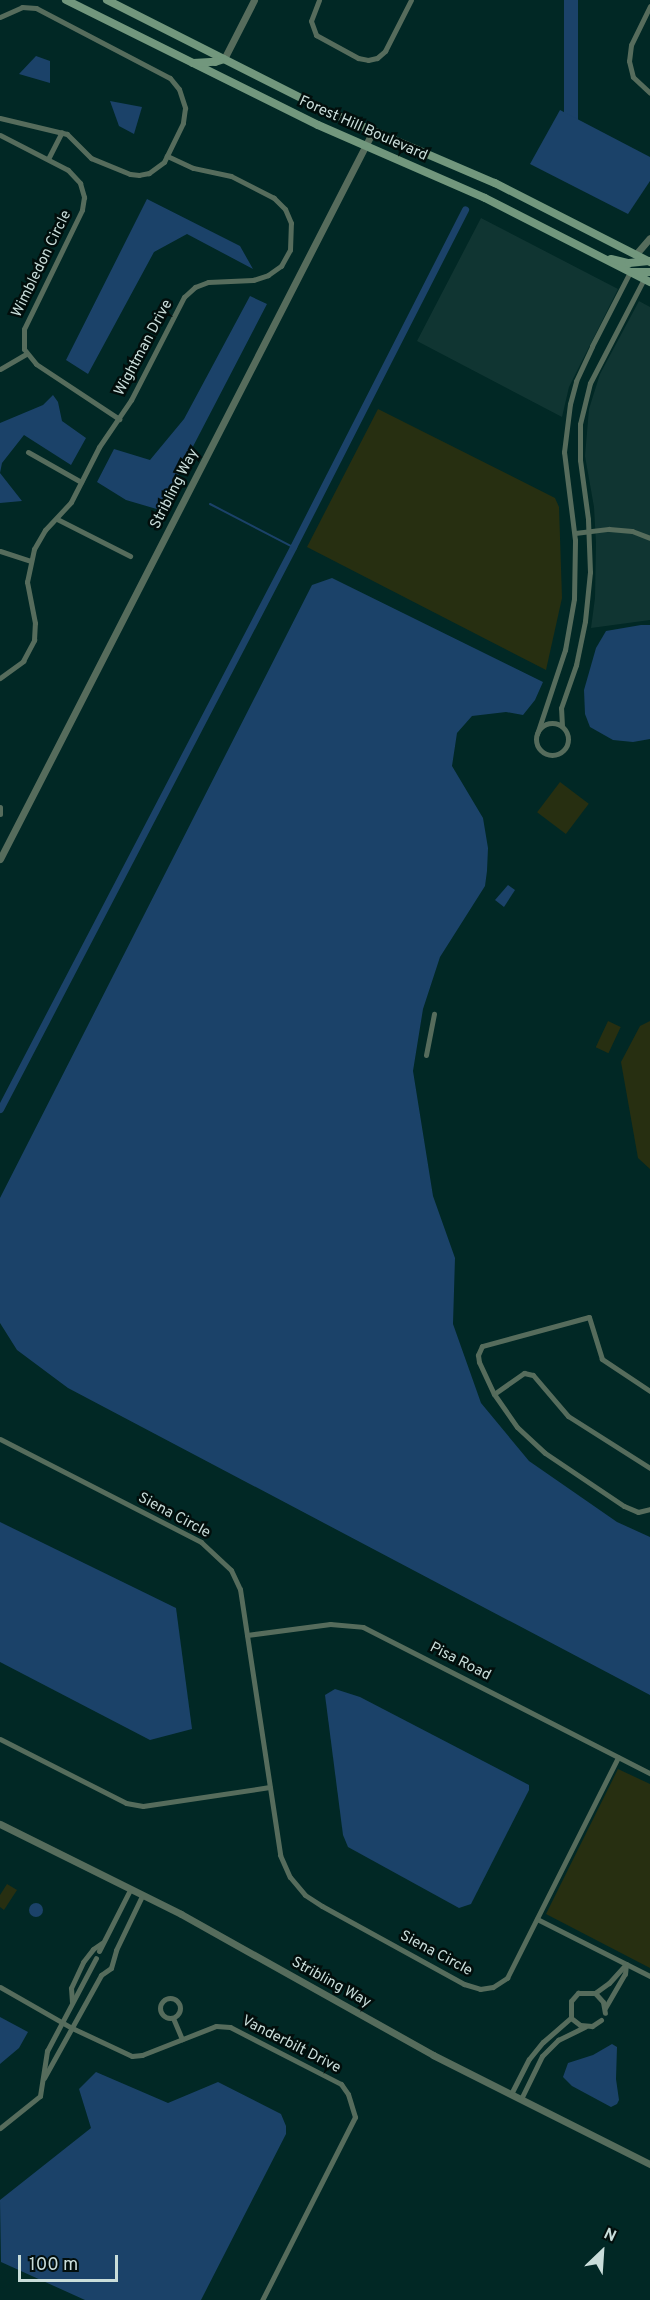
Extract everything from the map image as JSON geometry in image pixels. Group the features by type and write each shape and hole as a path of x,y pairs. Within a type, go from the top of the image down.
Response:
{"main road":[{"name":"Forest Hill Boulevard","path":"66,0 365,147 485,198 647,281"},
{"name":"Forest Hill Boulevard","path":"107,0 373,131 495,183 650,261"},
{"path":"192,63 215,62 224,58"},
{"path":"595,254 629,263 650,261"},
{"path":"630,272 650,272"}],"street":[{"path":"224,58 254,0"},
{"path":"319,0 311,21 316,35 358,58 368,60 377,58 385,51 411,0"},
{"path":"650,6 631,45 628,61 638,84 650,93"},
{"path":"0,17 22,8 36,8 170,78 182,94 185,113 161,165 148,172 130,174 91,158 75,139 62,132 0,118"},
{"name":"Stribling Way","path":"0,859 373,131"},
{"path":"48,159 62,132"},
{"name":"Wimbledon Circle","path":"0,135 48,159 75,176 82,188 84,201 82,210 24,328 22,344 26,354"},
{"name":"Wightman Drive","path":"30,561 39,540 68,507 99,447 119,419 188,293 208,282 253,280 268,275 286,259 292,244 290,218 274,198 231,176 193,168 167,156"},
{"path":"636,255 650,238"},
{"path":"630,272 576,381 566,429 564,452 576,561 571,622 565,650 537,734 537,745 543,753 560,754 569,741 562,726 561,708 576,665 585,621 590,572 589,531 580,467 580,424 590,383 647,281"},
{"path":"0,369 26,354 36,364 119,419"},
{"path":"28,452 81,482"},
{"path":"567,468 580,467"},
{"path":"57,519 130,556"},
{"path":"574,533 632,531 650,538"},
{"path":"0,551 30,561 27,582 35,623 34,640 23,661 0,678"},
{"path":"537,734 546,724 562,726"},
{"path":"0,807 0,814"},
{"path":"426,1055 434,1014"},
{"path":"650,1391 602,1359 589,1317 482,1346 479,1362 494,1394 517,1427 545,1453 624,1506 638,1512 650,1509"},
{"path":"494,1394 524,1373 533,1375 568,1416 650,1468"},
{"name":"Siena Circle","path":"0,1439 201,1542 218,1555 231,1570 240,1589 280,1855 290,1877 305,1895 464,1984 480,1989 493,1987 507,1978 618,1757"},
{"name":"Pisa Road","path":"247,1635 330,1624 363,1627 650,1773"},
{"path":"0,1739 126,1803 143,1806 270,1787"},
{"name":"Stribling Way","path":"0,1824 181,1914 433,2055 650,2164"},
{"path":"99,1951 130,1890"},
{"path":"44,2078 104,1972 111,1968 116,1950 142,1896"},
{"path":"537,1920 650,1976"},
{"path":"72,2002 71,1988 83,1962 93,1949 102,1943"},
{"path":"0,2128 40,2096 47,2051 96,1958"},
{"path":"83,1962 104,1972"},
{"path":"585,2027 571,2018 569,2007 574,1997 584,1992 595,1993 609,1983 626,1965"},
{"path":"595,1993 604,2008 625,1974 626,1965"},
{"name":"Vanderbilt Drive","path":"0,1987 72,2028 132,2056 142,2055 216,2026 230,2027 341,2084 348,2094 355,2117 262,2300"},
{"path":"173,2018 182,2039"},
{"path":"511,2094 530,2059 543,2042 571,2018"},
{"path":"521,2099 542,2056 558,2040 602,2020"}],"shaded area":[{"path":"481,218 618,289 569,387 562,417 417,341"},
{"path":"639,301 650,307 650,620 591,628 595,598 596,543 594,507 585,456 589,409 600,374"}],"green space":[{"path":"378,409 555,498 559,507 562,598 546,670 307,547"},
{"path":"560,782 589,804 566,834 537,812"},
{"path":"608,1021 621,1027 608,1053 596,1047"},
{"path":"650,1021 650,1169 638,1158 621,1062 640,1026"},
{"path":"618,1769 650,1784 650,1968 546,1914"},
{"path":"7,1884 17,1890 4,1910 0,1907 0,1895"}],"water":[{"path":"564,0 578,0 578,177 564,177"},
{"path":"36,56 50,61 50,83 19,74"},
{"path":"110,101 142,107 134,134 119,126"},
{"path":"560,110 650,157 650,181 628,214 530,164"},
{"path":"147,199 240,246 253,269 187,234 154,252 88,374 66,360"},
{"path":"250,296 267,304 160,510 126,500 97,482 114,449 150,460 184,419"},
{"path":"53,395 58,402 62,421 86,438 71,465 24,435 2,463 0,473 0,423 43,405"},
{"path":"0,473 22,501 0,503"},
{"path":"332,578 543,682 535,700 523,715 506,712 472,716 457,733 452,766 483,818 488,848 487,871 485,886 440,957 423,1009 413,1071 433,1196 455,1258 453,1324 481,1403 529,1461 617,1522 650,1537 650,1695 68,1388 17,1350 0,1323 0,1198 312,585"},
{"path":"650,625 650,739 633,742 613,740 590,727 585,714 584,690 596,648 606,631"},
{"path":"508,885 515,890 504,907 495,900"},
{"path":"0,1522 176,1608 192,1729 150,1740 0,1662"},
{"path":"335,1689 360,1697 529,1785 529,1790 471,1904 459,1908 348,1847 343,1835 325,1695"},
{"path":"33,1903 39,1903 43,1910 39,1917 33,1917 29,1913 29,1907"},
{"path":"0,2017 28,2032 19,2048 0,2064"},
{"path":"612,2044 617,2047 616,2079 619,2100 611,2107 572,2086 563,2077 568,2063 593,2055"},
{"path":"96,2072 168,2103 218,2082 281,2114 286,2126 286,2134 201,2300 85,2300 1,2262 0,2200 91,2128 79,2089"}],"waterway":[{"path":"0,1109 293,547 465,209"},
{"path":"210,504 293,547"}]}
